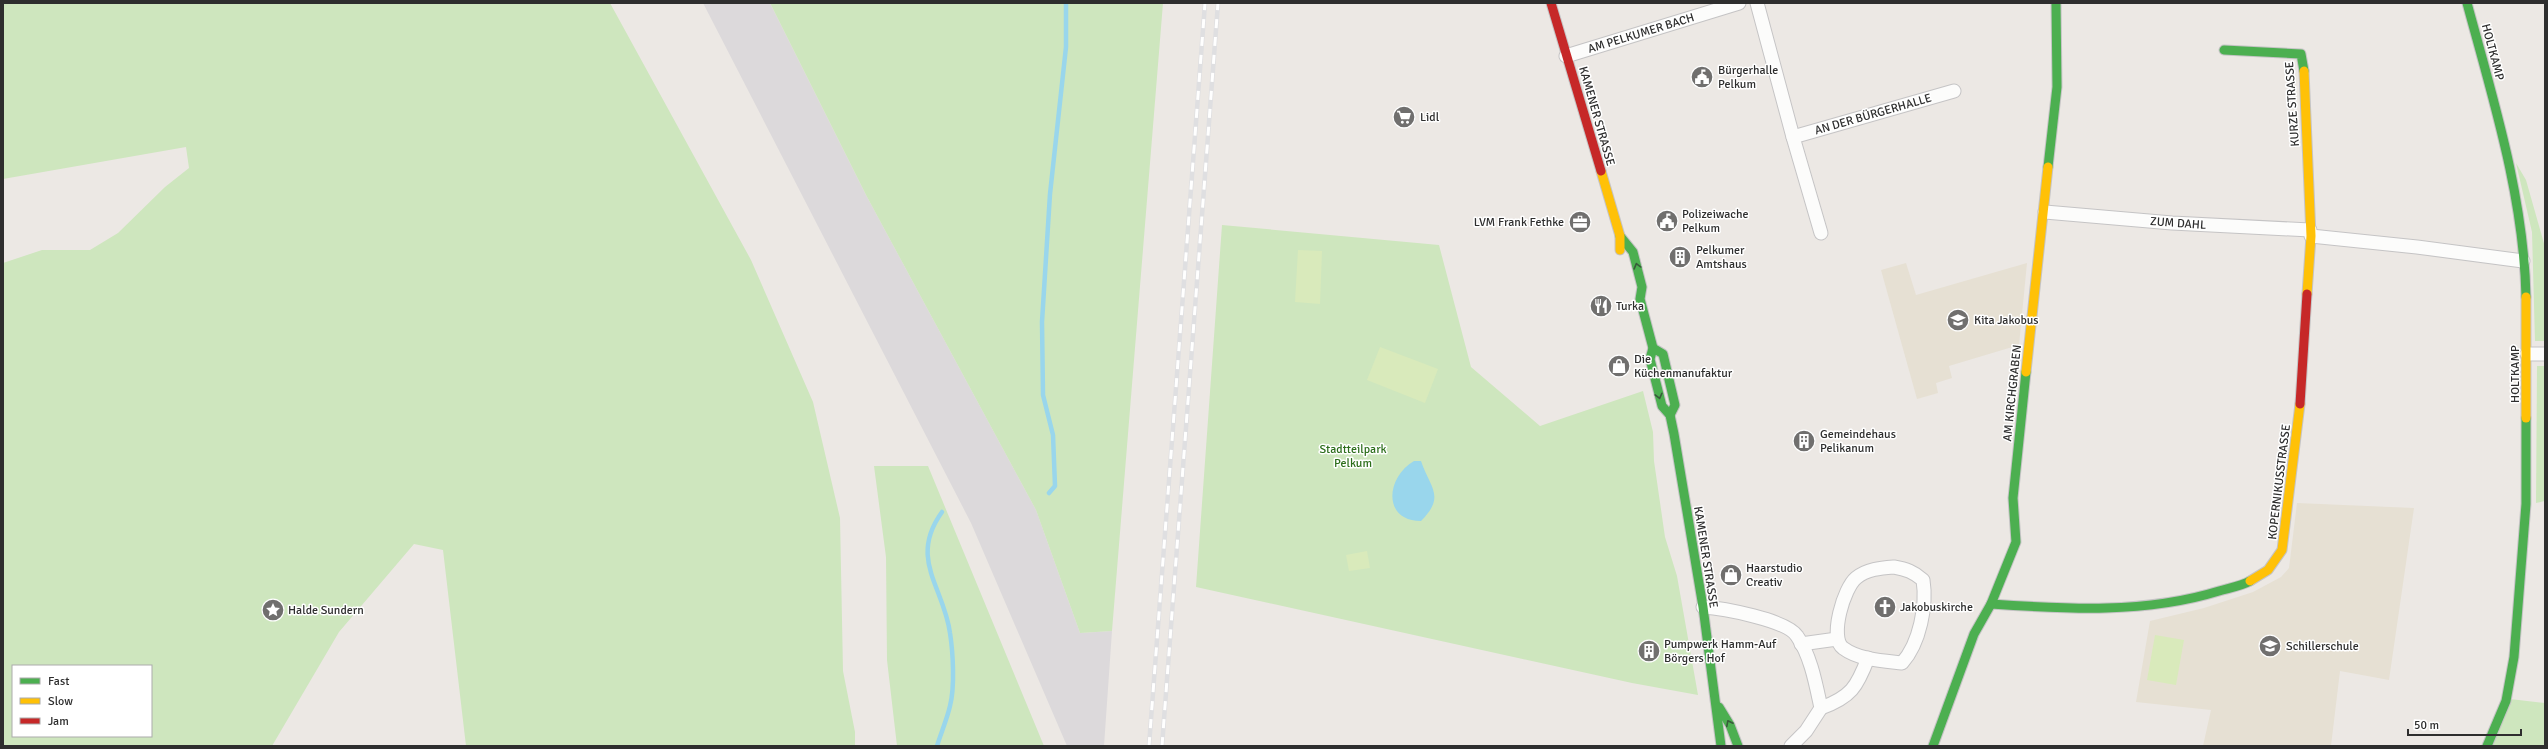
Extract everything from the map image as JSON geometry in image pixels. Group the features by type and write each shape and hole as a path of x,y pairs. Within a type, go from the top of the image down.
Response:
{"street":[{"name":"KAMENER STRASSE","path":"1551,3 1620,236 1622,263"},
{"name":"AM PELKUMER BACH","path":"1566,56 1736,3"},
{"path":"1756,3 1821,233"},
{"name":"AM KIRCHGRABEN","path":"1933,746 1974,634 1991,604 2016,542 2014,498 2057,87 2056,3"},
{"name":"HOLTKAMP","path":"2467,3 2508,162 2518,209 2523,261 2526,276 2526,504 2514,657 2506,701 2487,746"},
{"name":"KURZE STRASSE","path":"2224,50 2301,54 2304,70 2311,233"},
{"name":"AN DER BÜRGERHALLE","path":"1793,137 1954,91"},
{"name":"ZUM DAHL","path":"2045,212 2311,233 2523,261"},
{"name":"KOPERNIKUSSTRASSE","path":"1991,604 2085,610 2160,604 2233,588 2268,570 2282,550 2289,510 2299,414 2311,233"},
{"name":"KAMENER STRASSE","path":"1620,236 1633,252 1642,287 1640,299 1653,348 1650,359 1662,406 1670,415 1702,607 1721,746"},
{"path":"1631,291 1640,299"},
{"name":"KAMENER STRASSE","path":"1653,348 1664,354 1675,405 1670,415"},
{"path":"2527,354 2545,354"},
{"path":"1894,567 1907,569 1923,580 1924,590 1918,634 1910,654 1902,663 1868,658 1842,647 1837,639 1844,594 1850,584 1858,576 1879,568 1894,567"},
{"path":"1702,607 1725,609 1788,627 1797,635 1809,662 1821,708"},
{"path":"1801,644 1837,639"},
{"path":"1791,746 1806,731 1821,708 1839,702 1858,684 1868,658"},
{"name":"KAMENER STRASSE","path":"1716,702 1730,725 1738,746"}],"shaded area":[{"path":"703,3 770,3 866,195 1036,510 1080,633 1112,631 1104,746 1067,746 971,523"},
{"name":"Kita Jakobus","path":"1906,263 1916,295 2027,263 2019,345 1949,366 1952,378 1936,383 1938,393 1917,399 1881,270"},
{"name":"Schillerschule","path":"2297,503 2414,508 2389,680 2340,671 2331,746 2203,746 2211,710 2136,702 2150,621 2204,608 2253,592 2281,577 2289,568"}],"green space":[{"path":"3,3 610,3 751,260 813,402 840,518 843,671 855,732 855,746 466,746 443,550 414,544 339,632 272,746 3,746 3,263 42,250 90,250 118,233 165,187 189,168 186,147 3,179"},
{"path":"770,3 1163,3 1112,631 1080,633 1036,510 866,195"},
{"path":"2516,163 2526,180 2545,247 2545,341 2535,341 2532,232"},
{"name":"Stadtteilpark Pelkum","path":"1222,225 1439,245 1471,367 1540,426 1643,391 1653,432 1654,461 1665,537 1677,576 1698,695 1632,683 1196,587"},
{"path":"1298,250 1322,251 1320,304 1295,302"},
{"path":"1380,347 1438,369 1425,403 1367,380"},
{"path":"2537,366 2545,366 2545,501 2536,503"},
{"path":"874,466 928,466 1044,746 897,746 887,660 886,557"},
{"path":"1367,551 1370,568 1349,571 1346,555"},
{"path":"2155,635 2184,640 2176,685 2147,680"},
{"path":"2510,699 2545,703 2545,746 2491,746"}],"water":[{"path":"1414,461 1421,461 1434,492 1433,505 1421,521 1408,519 1400,514 1394,506 1392,497 1398,477 1405,468"}],"waterway":[{"path":"1049,493 1055,486 1053,435 1043,395 1042,322 1050,194 1066,47 1066,3"},
{"path":"937,746 952,698 953,680 953,659 947,617 931,573 928,559 928,544 932,529 942,512"}],"railway":[{"path":"1149,746 1205,3"},
{"path":"1162,746 1218,3"}],"traffic: fast":[{"path":"2048,167 2057,87 2056,3"},
{"path":"2467,3 2506,148 2520,222 2526,297"},
{"path":"2224,50 2301,54 2304,71"},
{"path":"1620,236 1633,252 1642,287 1640,299 1653,348 1650,359 1662,406 1670,415 1674,434 1703,607 1721,746"},
{"path":"1653,348 1663,354 1675,405 1670,415"},
{"path":"1933,746 1974,634 1991,604 2016,542 2013,498 2026,372"},
{"path":"2487,746 2506,701 2514,657 2526,504 2526,418"},
{"path":"1991,604 2077,608 2134,607 2191,598 2235,587 2250,581"},
{"path":"1719,707 1730,725 1738,746"}],"traffic: slow":[{"path":"2304,71 2311,236 2307,294"},
{"path":"2026,372 2048,167"},
{"path":"1601,171 1620,236 1620,250"},
{"path":"2526,297 2526,418"},
{"path":"2250,581 2268,570 2282,550 2300,404"}],"traffic: jam":[{"path":"1551,3 1601,171"},
{"path":"2300,404 2307,294"}],"place":[{"name":"Bürgerhalle Pelkum","path":"1702,77"},
{"name":"Lidl","path":"1404,117"},
{"name":"Polizeiwache Pelkum","path":"1667,221"},
{"name":"LVM Frank Fethke","path":"1580,222"},
{"name":"Pelkumer Amtshaus","path":"1680,257"},
{"name":"Turka","path":"1601,306"},
{"name":"Kita Jakobus","path":"1958,320"},
{"name":"Die Küchenmanufaktur","path":"1619,366"},
{"name":"Gemeindehaus Pelikanum","path":"1804,441"},
{"name":"Haarstudio Creativ","path":"1731,575"},
{"name":"Jakobuskirche","path":"1885,607"},
{"name":"Halde Sundern","path":"273,610"},
{"name":"Schillerschule","path":"2270,646"},
{"name":"Pumpwerk Hamm-Auf Börgers Hof","path":"1649,651"}]}
